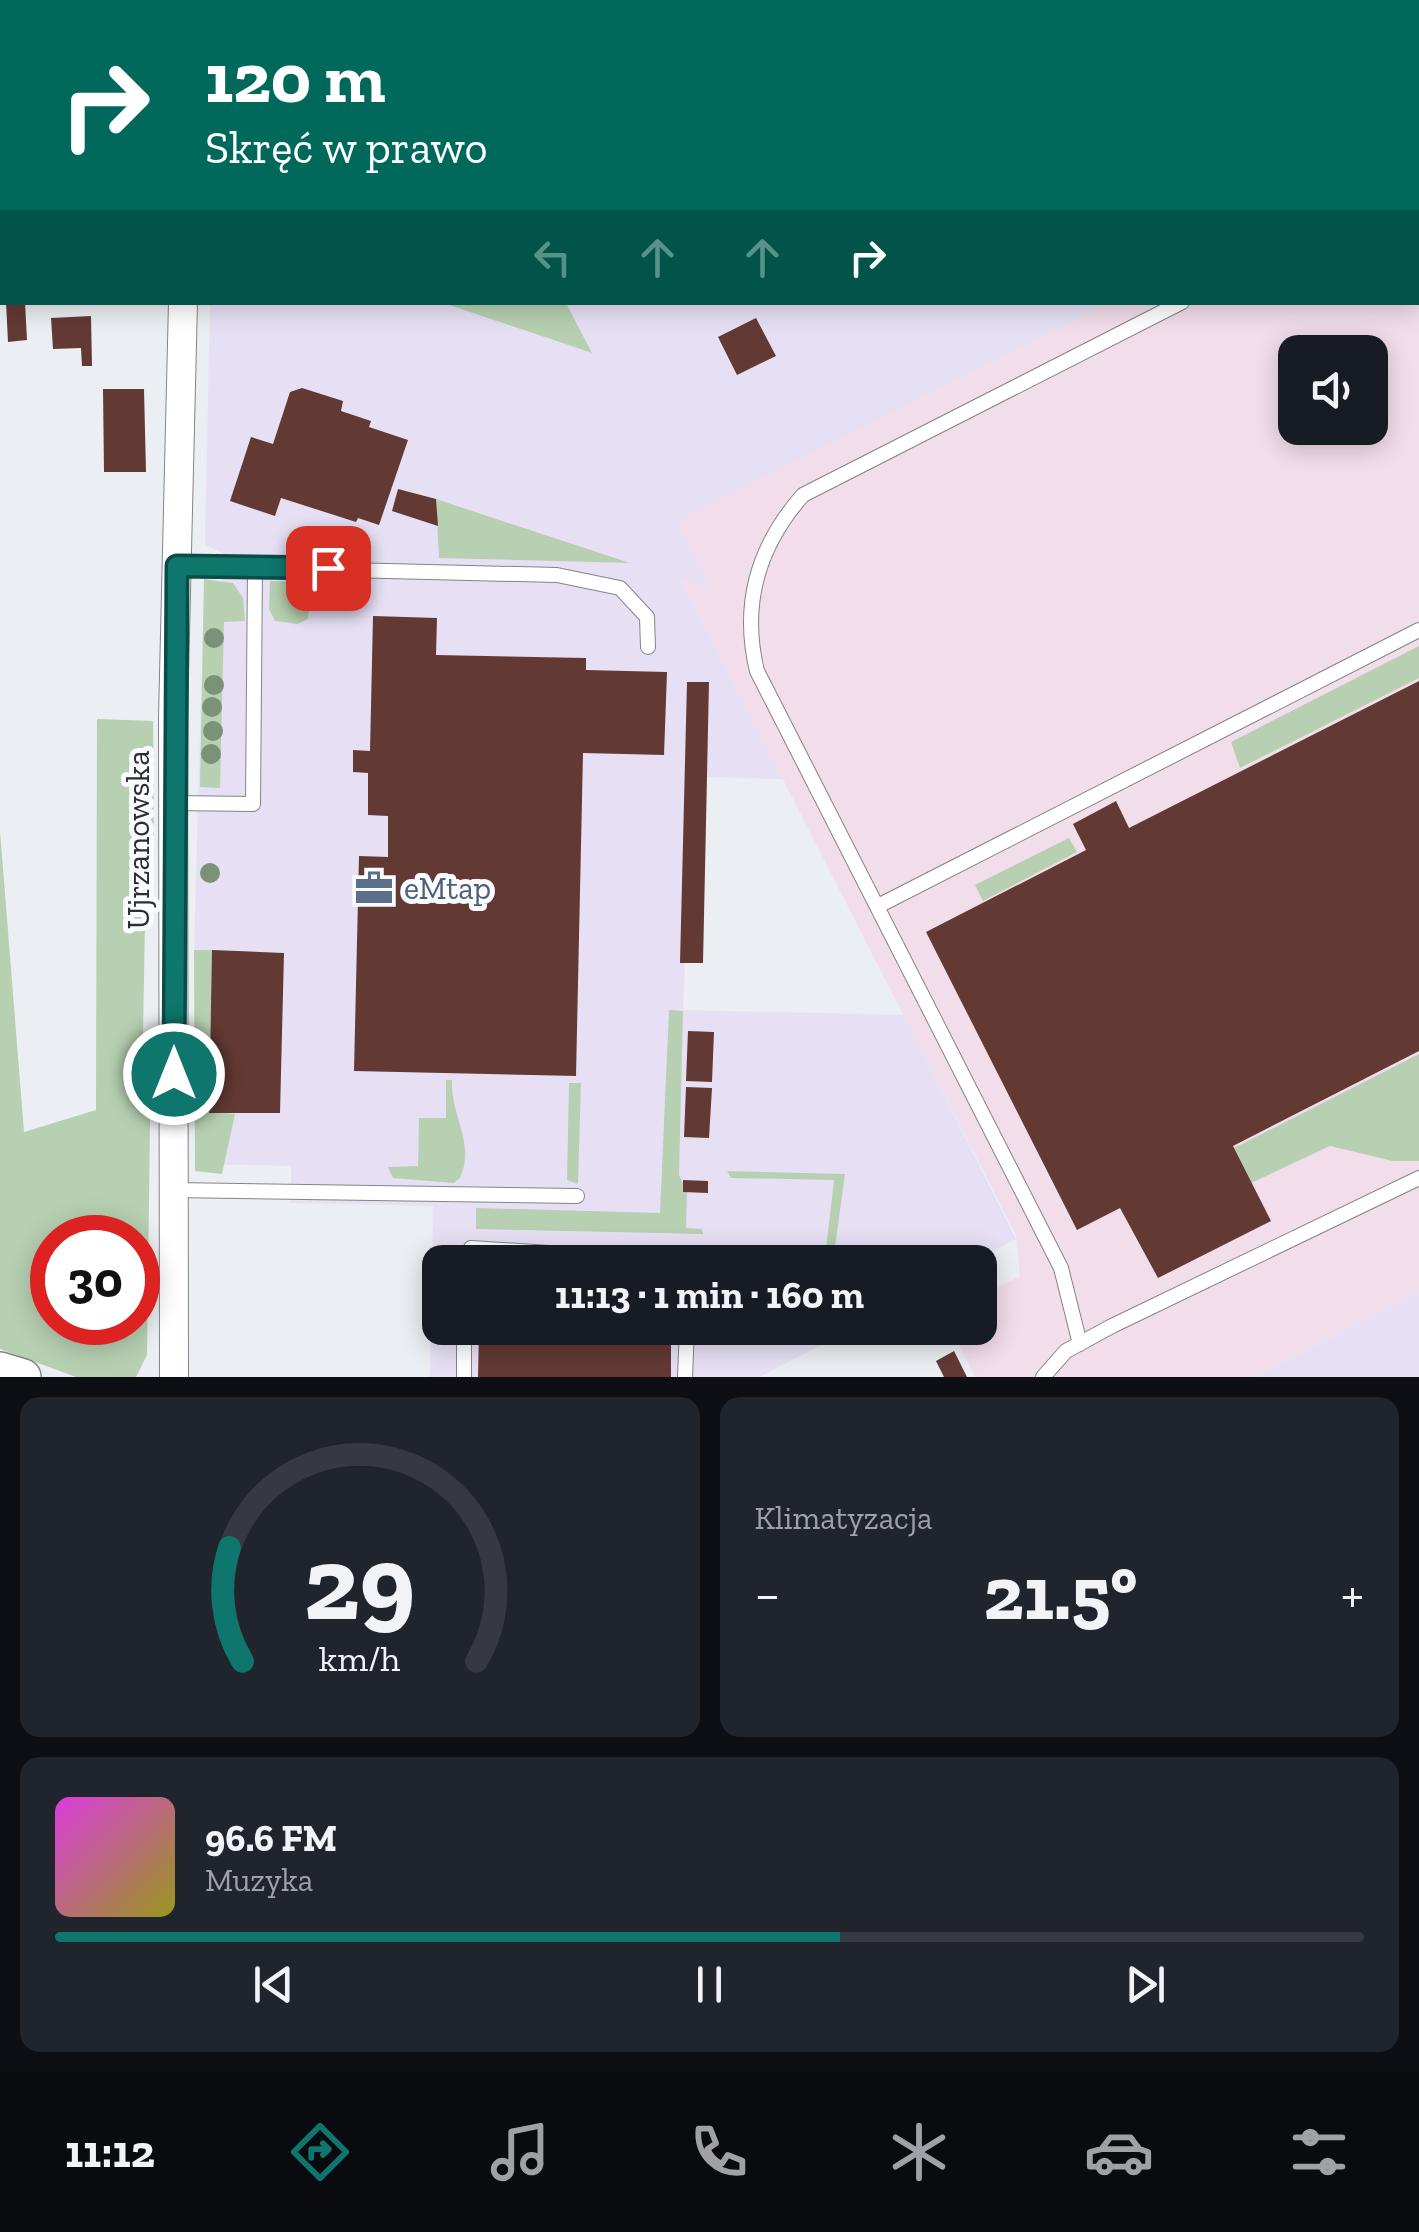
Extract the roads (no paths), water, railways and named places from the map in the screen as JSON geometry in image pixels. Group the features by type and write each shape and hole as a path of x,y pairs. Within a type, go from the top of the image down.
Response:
{"street":[{"name":"Ujrzanowska","path":"174,1377 173,803 183,305"},
{"path":"0,1370 23,1377"}],"lane":[{"path":"1080,1344 1061,1268 758,671 749,636 750,597 766,547 803,496 1176,305"},
{"path":"177,566 557,575 620,588 647,617 648,647"},
{"path":"173,803 254,804 255,567"},
{"path":"880,905 1419,630"},
{"path":"1043,1377 1066,1351 1419,1178"},
{"path":"174,1190 577,1196"},
{"path":"464,1345 464,1377"},
{"path":"685,1377 686,1345"}],"place":[{"name":"eMtap","path":"374,888"}]}
